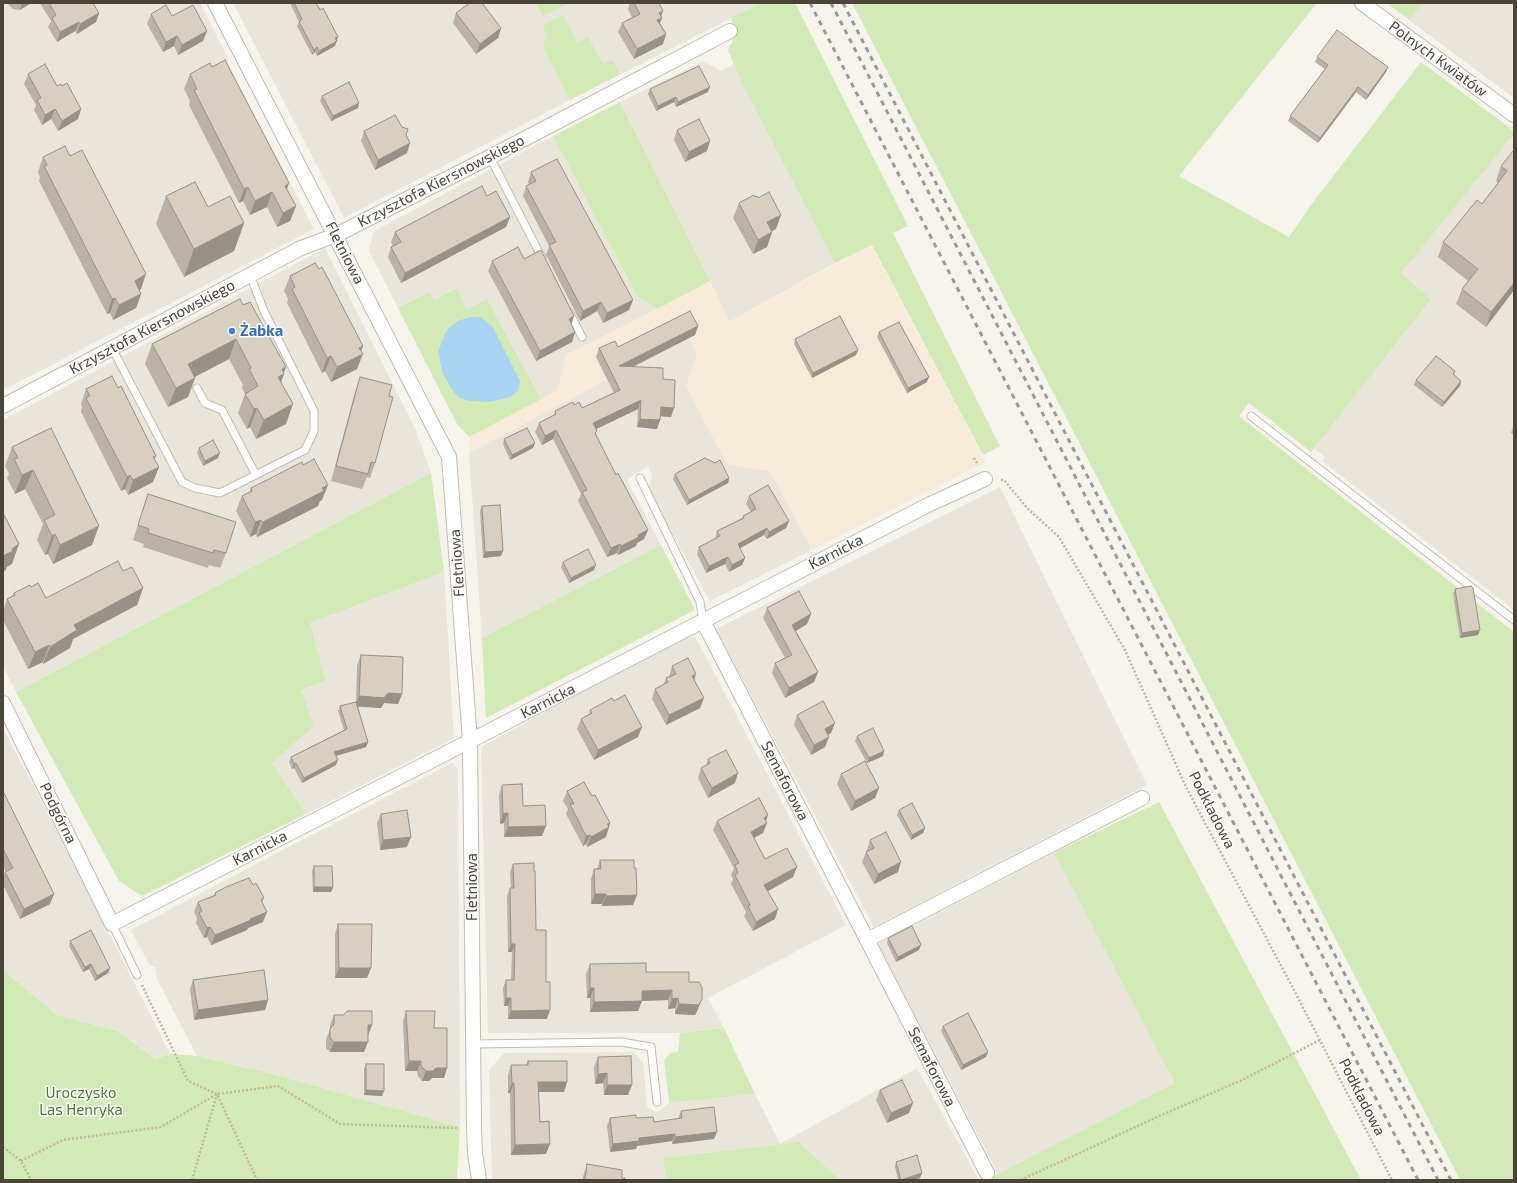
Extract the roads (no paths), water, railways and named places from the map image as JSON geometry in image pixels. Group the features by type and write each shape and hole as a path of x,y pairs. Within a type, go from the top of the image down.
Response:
{"street":[{"name":"Fletniowa","path":"215,3 336,235 449,457 470,741 474,1128 475,1153 479,1180"},
{"name":"Polnych Kwiatów","path":"1362,3 1514,115"},
{"name":"Krzysztofa Kiersnowskiego","path":"3,406 301,248 336,235 490,157 714,41 730,31"},
{"name":"Karnicka","path":"112,924 930,504 986,479"},
{"name":"Semaforowa","path":"703,621 987,1173"},
{"name":"Podgórna","path":"3,703 112,924"},
{"path":"867,940 1142,798"}],"lane":[{"path":"490,157 547,268"},
{"path":"112,348 182,482 195,488 220,493 304,450 314,431 314,411 264,311 250,276"},
{"path":"564,302 582,337"},
{"path":"197,388 205,403 222,410 256,475"},
{"path":"1251,416 1514,620"},
{"path":"640,478 700,602 703,621"},
{"path":"112,924 137,975"},
{"path":"473,1044 620,1042 651,1047 657,1102"}],"water":[{"path":"470,317 481,317 493,327 520,381 518,391 510,397 490,402 470,401 460,398 453,391 443,374 438,352 447,329 458,321"}],"railway":[{"path":"810,3 1418,1180"},
{"path":"831,3 1438,1180"},
{"path":"843,3 1451,1180"}],"place":[{"name":"Żabka","path":"232,331"}],"park label":[{"name":"Uroczysko Las Henryka","path":"81,1102"}]}
